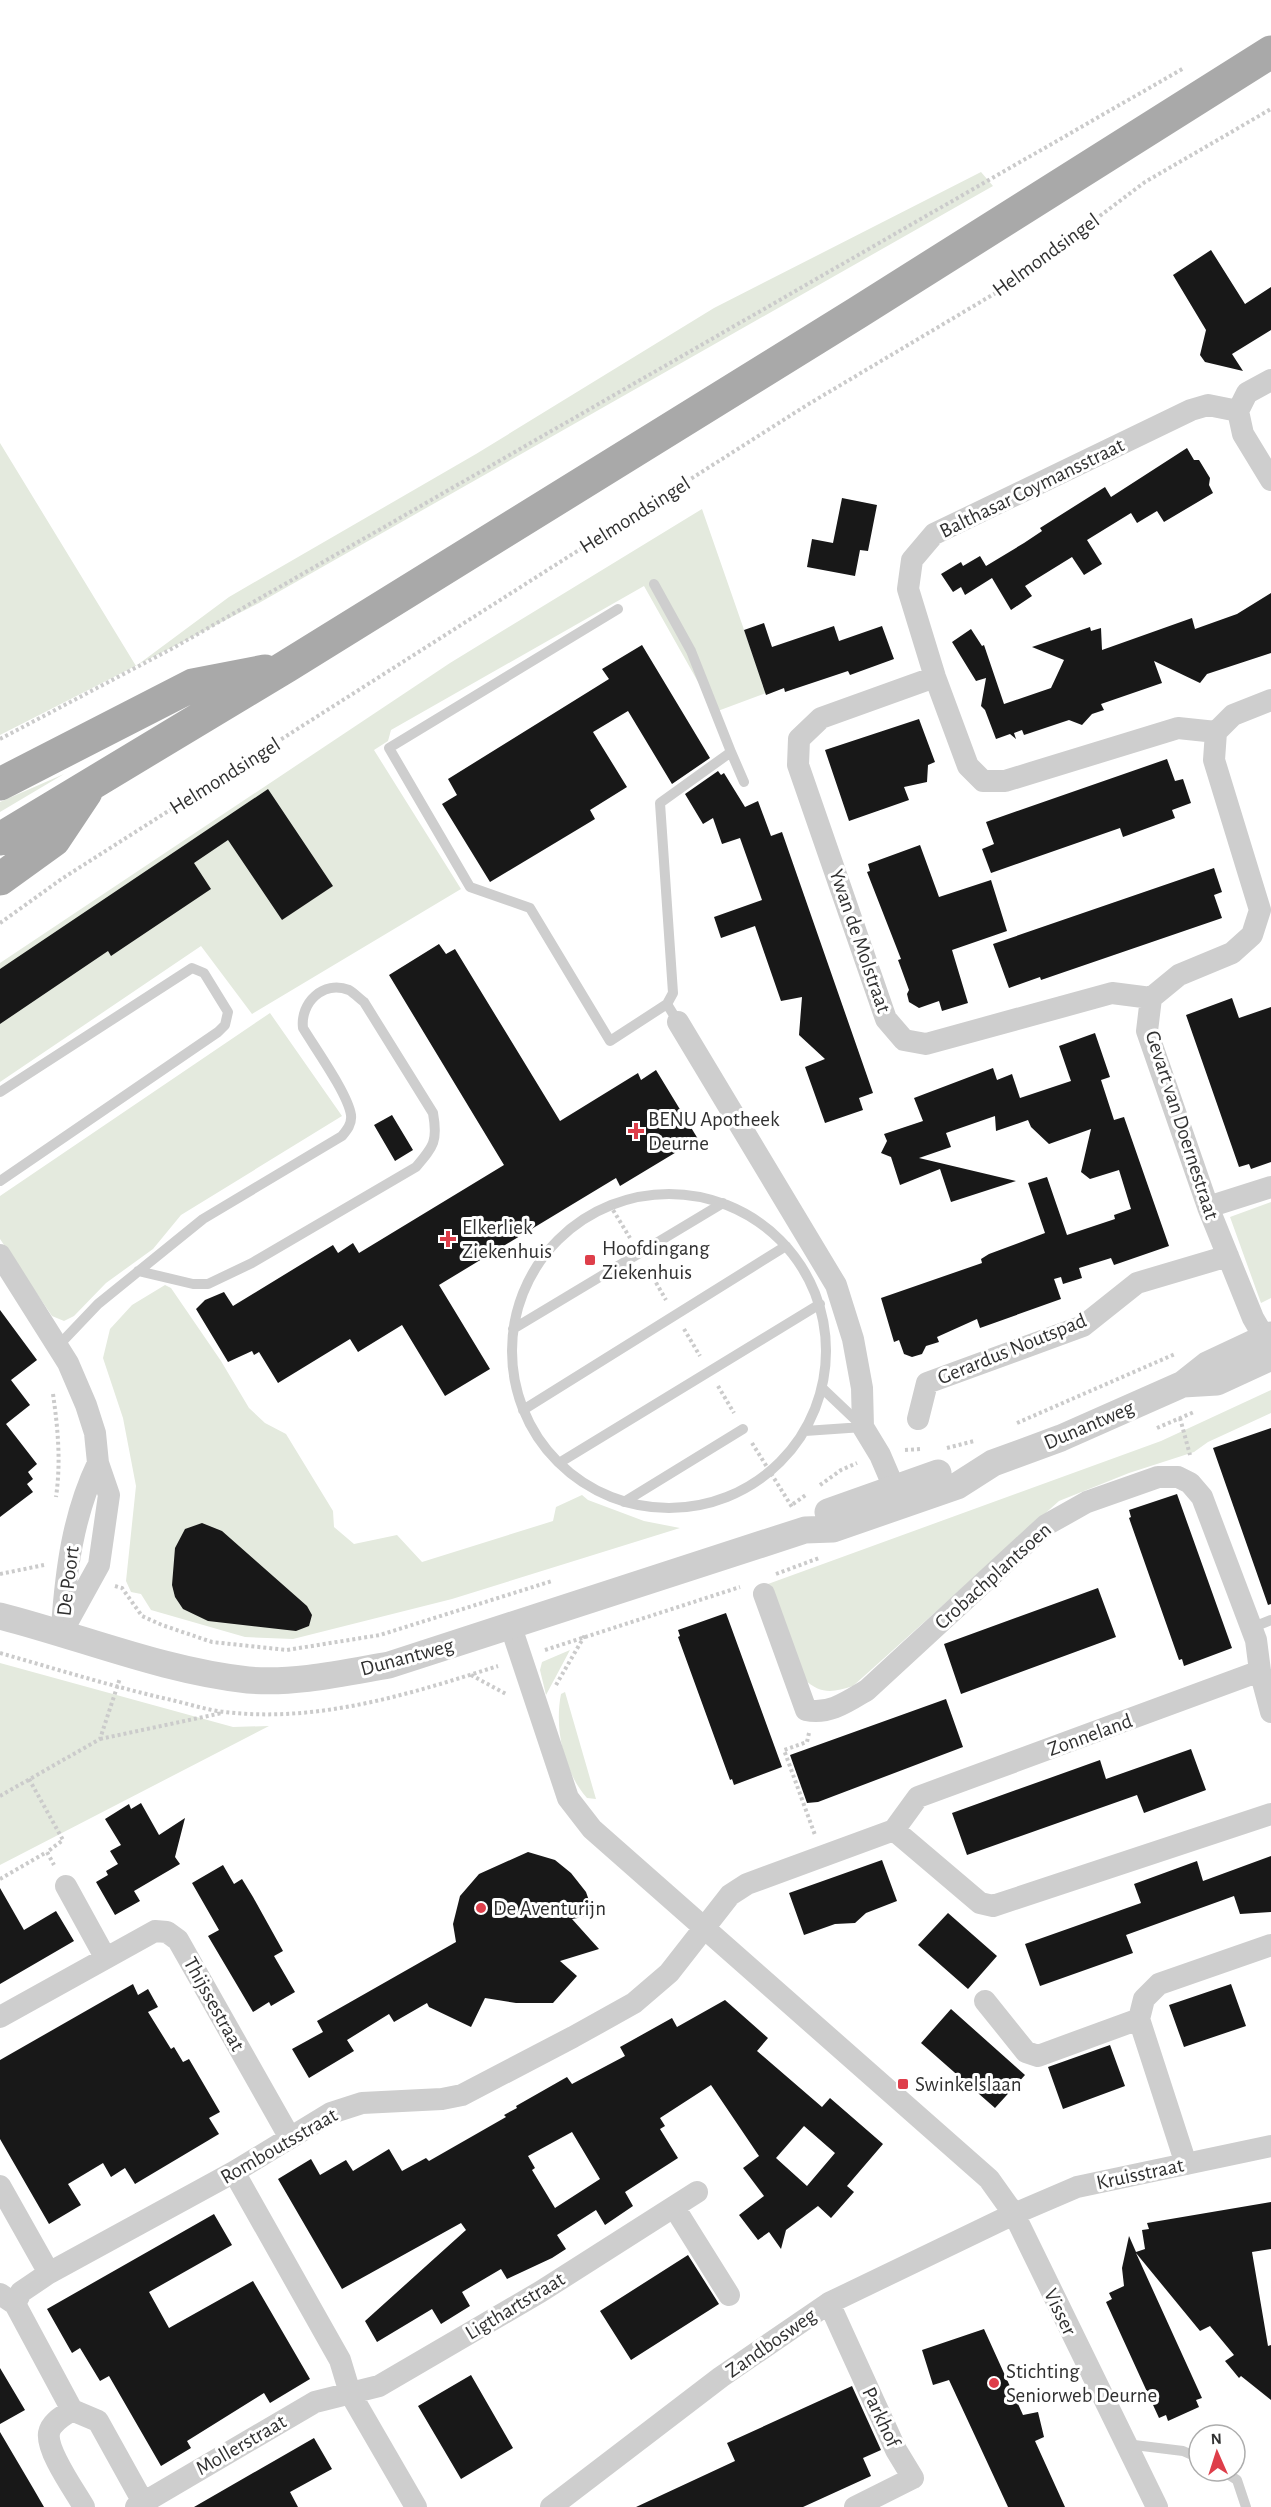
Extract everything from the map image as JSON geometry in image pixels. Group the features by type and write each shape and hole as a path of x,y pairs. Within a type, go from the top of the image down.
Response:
{"main road":[{"path":"0,839 287,666 847,319 1271,52"},
{"path":"0,784 193,685 287,666"},
{"path":"0,879 54,840 92,784"}],"street":[{"path":"1271,380 1247,393 1238,411 1243,434 1271,480"},
{"name":"Balthasar Coymansstraat","path":"1216,732 1178,728 1005,781 983,781 968,766 935,677 908,589 912,560 934,534 1191,410 1208,405 1238,411"},
{"name":"Ywan de Molstraat","path":"935,677 822,718 799,739 798,765 886,1019 904,1040 926,1044 1112,993 1150,998"},
{"path":"1150,998 1179,975 1262,938 1260,910 1214,760 1216,732 1233,715 1271,700"},
{"name":"Gevart van Doernestraat","path":"1150,998 1148,1031 1208,1208 1269,1345"},
{"path":"673,1013 836,1286 853,1339 862,1388 862,1426 899,1497"},
{"path":"1208,1208 1271,1187"},
{"name":"De Poort","path":"0,1255 58,1346 86,1405 95,1433 98,1463 109,1496 99,1565 62,1632"},
{"name":"Gerardus Noutspad","path":"918,1419 927,1383 1083,1326 1137,1283 1228,1256"},
{"name":"Dunantweg","path":"0,1616 205,1674 250,1680 317,1678 389,1665 806,1530 833,1529 951,1469 993,1463 1061,1438 1183,1384 1217,1382 1269,1345"},
{"name":"De Poort","path":"62,1632 66,1570 83,1494 98,1463"},
{"name":"Crobachplantsoen","path":"814,1712 819,1713 842,1705 867,1690 1046,1525 1087,1502 1158,1477 1178,1477 1190,1483 1202,1497 1261,1624 1260,1671"},
{"path":"764,1594 806,1710 814,1712"},
{"path":"511,1627 568,1798 592,1829 989,2179 1014,2214"},
{"path":"1260,1671 1271,1712"},
{"name":"Zonneland","path":"894,1830 918,1797 1260,1671"},
{"path":"705,1931 730,1895 747,1884 894,1830 980,1903 993,1906 1271,1814"},
{"path":"66,1886 105,1957"},
{"name":"Thijssestraat","path":"0,2017 155,1931 167,1932 178,1940 290,2139"},
{"name":"Romboutsstraat","path":"7,2299 234,2172 331,2113 362,2103 442,2099 462,2095 634,2002 669,1973 705,1931"},
{"path":"1186,2164 1138,2019 1144,1999 1159,1984 1271,1945"},
{"path":"985,2001 1026,2052 1038,2056 1138,2019"},
{"name":"Kruisstraat","path":"1014,2214 1077,2187 1271,2146"},
{"path":"234,2172 340,2361 350,2393 416,2507"},
{"path":"0,2186 49,2274"},
{"name":"Ligthartstraat","path":"350,2393 379,2386 540,2292 697,2192"},
{"path":"674,2207 729,2295"},
{"name":"Zandbosweg","path":"550,2507 721,2377 829,2303 1014,2214"},
{"name":"Visser","path":"1014,2214 1124,2444 1157,2507"},
{"path":"7,2299 72,2410 98,2421 140,2505"},
{"name":"Parkhof","path":"829,2303 896,2450 913,2478 860,2506"},
{"name":"Mollerstraat","path":"140,2505 315,2402 350,2393"},
{"path":"72,2410 56,2421 49,2433 51,2448 84,2507"}],"lane":[{"path":"654,584 691,651 744,782"},
{"path":"618,609 389,748 470,887 530,908 610,1041 673,1013 660,802 731,752"},
{"path":"0,1092 181,972 192,968 204,973 228,1012 225,1025 218,1032 0,1180"},
{"path":"58,1346 98,1304 138,1271 203,1219 342,1136 349,1127 351,1116 345,1099 303,1028 302,1018 304,1007 317,993 334,988 350,991 364,1002 433,1113 436,1129 434,1147 416,1167 252,1263 208,1284 193,1284 138,1271"},
{"path":"666,1193 723,1203 758,1220 786,1246 806,1273 820,1304 827,1346 822,1388 805,1431 789,1453 769,1473 725,1498 675,1508 624,1502 589,1486 559,1463 538,1439 523,1410 513,1370 513,1329 524,1290 544,1255 573,1227 610,1205 666,1193"},
{"path":"513,1329 723,1203"},
{"path":"523,1410 786,1246"},
{"path":"559,1463 820,1304"},
{"path":"822,1388 862,1426"},
{"path":"805,1431 862,1426"},
{"path":"624,1502 743,1429"},
{"path":"1124,2444 1187,2453"},
{"path":"1238,2483 1246,2507"}],"path":[{"path":"0,739 175,647 1194,63"},
{"name":"Helmondsingel","path":"0,923 63,879 797,411 1004,288 1145,182 1271,109"},
{"path":"52,1392 58,1425 60,1468 56,1499"},
{"name":"De Poort","path":"42,1564 46,1553"},
{"path":"0,1574 42,1564 66,1570"},
{"name":"Dunantweg","path":"93,1579 122,1588 142,1616 162,1625 212,1642 287,1650 380,1635 565,1577 574,1605"},
{"path":"540,1713 585,1635 574,1605"},
{"path":"0,1653 117,1687 100,1739"},
{"path":"0,1796 100,1739 224,1712"},
{"path":"814,1712 807,1743 784,1750 823,1856"},
{"path":"0,1879 63,1840 29,1779"},
{"path":"47,1852 66,1886"}],"shaded area":[{"path":"981,172 993,186 259,603 137,665 229,597 476,454 714,308"},
{"path":"0,443 136,666 0,735"},
{"path":"702,509 766,693 715,712 644,586 391,730 388,741 374,750 461,889 252,1014 201,946 0,1082 0,963 450,663"},
{"path":"64,774 0,812 0,802"},
{"path":"270,1013 342,1116 181,1215 153,1249 106,1283 74,1316 64,1321 52,1316 0,1239 0,1196"},
{"path":"1271,1202 1271,1298 1261,1303 1230,1217"},
{"path":"165,1285 171,1288 221,1361 249,1408 265,1423 286,1434 333,1511 334,1527 354,1544 397,1535 422,1562 553,1521 556,1507 582,1495 588,1500 644,1521 680,1528 452,1599 293,1639 245,1637 151,1610 141,1594 131,1592 126,1581 136,1486 123,1418 103,1358 110,1329 132,1305"},
{"path":"1271,1390 1271,1413 1208,1442 1194,1452 1129,1473 1059,1501 853,1686 827,1691 815,1687 804,1679 768,1584 1161,1441"},
{"path":"570,1650 546,1695 540,1670 542,1662"},
{"path":"0,1663 233,1727 269,1726 0,1865"},
{"path":"565,1692 596,1799 587,1798 572,1776 567,1763 559,1721 561,1694"}],"building":[{"path":"1211,250 1245,304 1271,287 1271,330 1232,354 1243,371 1205,362 1200,355 1206,330 1173,275"},
{"path":"1187,448 1194,460 1199,460 1210,478 1209,485 1213,493 1164,522 1157,511 1137,523 1131,513 1087,540 1102,564 1084,575 1072,557 1025,586 1032,596 1011,610 992,578 965,595 961,587 953,592 941,574 961,562 963,566 980,556 986,566 1024,543 1042,531 1040,528 1105,487 1111,497"},
{"path":"842,498 877,505 868,551 860,550 855,576 807,567 812,539 833,543"},
{"path":"1271,593 1271,653 1207,674 1200,683 1154,661 1162,683 1101,704 1104,710 1092,714 1082,725 1069,720 1024,735 1022,730 1014,733 1016,739 1010,734 996,739 985,710 981,706 986,678 976,681 952,642 971,629 982,646 984,645 1004,704 1051,688 1064,660 1032,647 1090,627 1091,631 1101,628 1102,650 1192,618 1195,629 1237,614"},
{"path":"764,623 772,647 834,626 839,641 882,626 894,659 850,675 848,671 785,692 784,688 766,695 744,630"},
{"path":"642,645 710,758 672,784 628,711 593,732 627,787 590,810 595,819 490,882 442,804 457,795 448,779 609,679 602,669"},
{"path":"919,719 935,762 928,765 927,782 904,787 909,800 849,821 825,750"},
{"path":"1167,759 1175,781 1183,779 1191,803 1172,810 1175,818 1123,837 1120,828 991,873 982,849 994,844 986,822"},
{"path":"718,771 721,775 724,773 745,807 758,801 771,836 782,832 873,1093 859,1098 863,1110 825,1123 805,1067 825,1059 799,1035 802,997 781,1001 755,926 721,938 714,917 762,900 740,838 722,844 713,818 703,824 685,794"},
{"path":"268,789 333,886 282,920 228,840 194,863 211,889 111,956 108,951 0,1024 0,969"},
{"path":"920,845 939,897 991,880 1007,931 952,950 968,1003 942,1011 939,1001 919,1008 909,1002 907,994 909,990 898,960 901,959 867,872 870,871 868,864"},
{"path":"1214,868 1222,892 1214,895 1222,918 1041,980 1040,977 1009,988 993,944"},
{"path":"439,944 446,954 455,949 560,1121 638,1073 641,1080 656,1070 698,1139 620,1186 616,1178 439,1285 490,1369 445,1396 402,1325 358,1352 350,1339 278,1383 259,1352 254,1355 252,1351 228,1362 196,1309 205,1300 224,1292 233,1306 333,1245 338,1253 353,1243 359,1253 504,1165 389,975"},
{"path":"1232,998 1239,1018 1271,1007 1271,1162 1251,1169 1249,1164 1239,1167 1186,1015"},
{"path":"1095,1033 1110,1077 1101,1080 1114,1120 1124,1117 1169,1246 1114,1265 1111,1258 1079,1268 1082,1278 1063,1284 1061,1277 1054,1279 1061,1299 980,1328 977,1319 937,1337 939,1342 926,1346 922,1354 912,1357 904,1354 899,1340 894,1342 881,1298 982,1263 981,1259 989,1254 1045,1233 1028,1183 1047,1177 1067,1235 1115,1219 1114,1215 1131,1209 1119,1170 1090,1179 1081,1172 1091,1129 1049,1144 1031,1127 1028,1120 996,1131 995,1116 946,1133 951,1147 919,1158 1016,1181 951,1202 940,1169 900,1185 891,1157 881,1153 887,1141 884,1134 923,1121 914,1098 993,1068 997,1080 1012,1074 1020,1098 1071,1081 1059,1046"},
{"path":"392,1115 413,1150 395,1161 374,1125"},
{"path":"0,1310 37,1360 11,1380 30,1405 6,1424 37,1464 28,1472 33,1479 27,1484 33,1492 0,1517"},
{"path":"1271,1428 1271,1604 1268,1605 1213,1448"},
{"path":"1177,1494 1232,1648 1184,1666 1182,1659 1179,1660 1129,1518 1131,1517 1129,1510"},
{"path":"202,1523 222,1531 307,1606 312,1615 309,1626 296,1631 208,1621 183,1609 175,1597 172,1585 175,1548 185,1529"},
{"path":"1098,1588 1116,1637 961,1694 944,1644"},
{"path":"726,1613 782,1767 734,1785 732,1779 730,1780 678,1637 680,1636 678,1630"},
{"path":"946,1699 963,1747 818,1802 807,1803 790,1755"},
{"path":"1191,1749 1206,1790 1144,1813 1137,1795 967,1855 952,1813 1100,1760 1106,1779"},
{"path":"141,1803 159,1835 185,1818 175,1857 180,1864 134,1891 140,1901 115,1915 96,1882 108,1875 106,1871 118,1864 110,1851 121,1845 105,1819 129,1804 131,1809"},
{"path":"528,1852 555,1860 571,1873 586,1892 594,1915 572,1919 599,1949 560,1961 577,1976 553,2003 516,2003 485,1998 471,2027 429,2007 427,2003 394,2022 389,2014 347,2040 354,2051 309,2078 292,2049 323,2032 317,2021 456,1942 453,1924 460,1896 479,1874"},
{"path":"1271,1856 1271,1912 1240,1914 1234,1896 1126,1935 1133,1953 1040,1986 1025,1944 1141,1903 1134,1884 1197,1861 1203,1881"},
{"path":"882,1860 897,1901 866,1913 855,1923 835,1924 804,1935 789,1893"},
{"path":"223,1865 234,1884 242,1879 253,1897 283,1951 274,1956 295,1992 271,2006 269,2002 253,2012 208,1936 219,1930 192,1883"},
{"path":"0,1888 24,1930 56,1911 74,1941 0,1984"},
{"path":"948,1913 997,1956 968,1989 918,1945"},
{"path":"133,1984 138,1995 148,1989 158,2007 148,2012 171,2049 174,2047 183,2062 189,2059 220,2112 209,2118 219,2134 135,2184 125,2168 111,2177 103,2163 68,2184 81,2205 49,2224 0,2139 0,2060"},
{"path":"1231,1984 1246,2026 1184,2047 1169,2005"},
{"path":"725,2000 768,2038 757,2051 822,2107 830,2098 883,2144 847,2186 854,2192 831,2218 818,2206 786,2230 781,2249 769,2232 758,2240 739,2215 764,2196 743,2168 759,2156 711,2085 660,2118 665,2126 660,2129 678,2158 625,2192 633,2206 605,2225 596,2210 557,2235 566,2249 552,2258 507,2279 501,2269 462,2292 470,2306 441,2324 432,2309 377,2342 365,2321 466,2230 461,2223 342,2289 278,2179 311,2159 320,2175 346,2160 353,2171 389,2149 402,2171 426,2158 429,2161 506,2117 504,2115 517,2108 516,2106 567,2077 572,2084 625,2056 620,2047 672,2018 677,2027","holes":["804,2126 835,2153 807,2186 776,2158","572,2132 600,2179 555,2208 532,2170 535,2168 528,2156"]},
{"path":"951,2009 1025,2075 995,2108 921,2043"},
{"path":"1110,2045 1125,2086 1063,2109 1048,2067"},
{"path":"1271,2202 1271,2249 1252,2252 1268,2346 1271,2345 1271,2400 1241,2376 1239,2378 1225,2361 1234,2355 1210,2326 1200,2331 1136,2253 1202,2398 1196,2400 1199,2407 1168,2421 1166,2415 1159,2418 1106,2302 1112,2299 1109,2293 1124,2286 1122,2268 1129,2236 1136,2252 1145,2249 1142,2230 1149,2229 1147,2223"},
{"path":"214,2214 232,2245 149,2292 169,2328 253,2281 310,2379 270,2403 264,2393 187,2441 191,2448 161,2466 109,2376 100,2381 80,2348 72,2353 47,2309"},
{"path":"688,2255 719,2304 631,2360 600,2311"},
{"path":"984,2329 1023,2415 1038,2412 1044,2437 1035,2441 1065,2507 1008,2507 949,2380 933,2385 922,2350"},
{"path":"0,2368 25,2410 0,2424"},
{"path":"471,2375 513,2448 461,2479 418,2406"},
{"path":"852,2386 881,2450 863,2458 871,2476 803,2507 636,2507 735,2461 727,2443"},
{"path":"0,2432 33,2488 44,2507 0,2507"},
{"path":"314,2438 332,2469 290,2492 298,2507 194,2507"}],"place":[{"name":"BENU Apotheek Deurne","path":"636,1131"},
{"name":"Elkerliek Ziekenhuis","path":"448,1239"},
{"name":"Hoofdingang Ziekenhuis","path":"590,1260"},
{"name":"De Aventurijn","path":"481,1908"},
{"name":"Swinkelslaan","path":"903,2084"},
{"name":"Stichting Seniorweb Deurne","path":"994,2383"}]}
